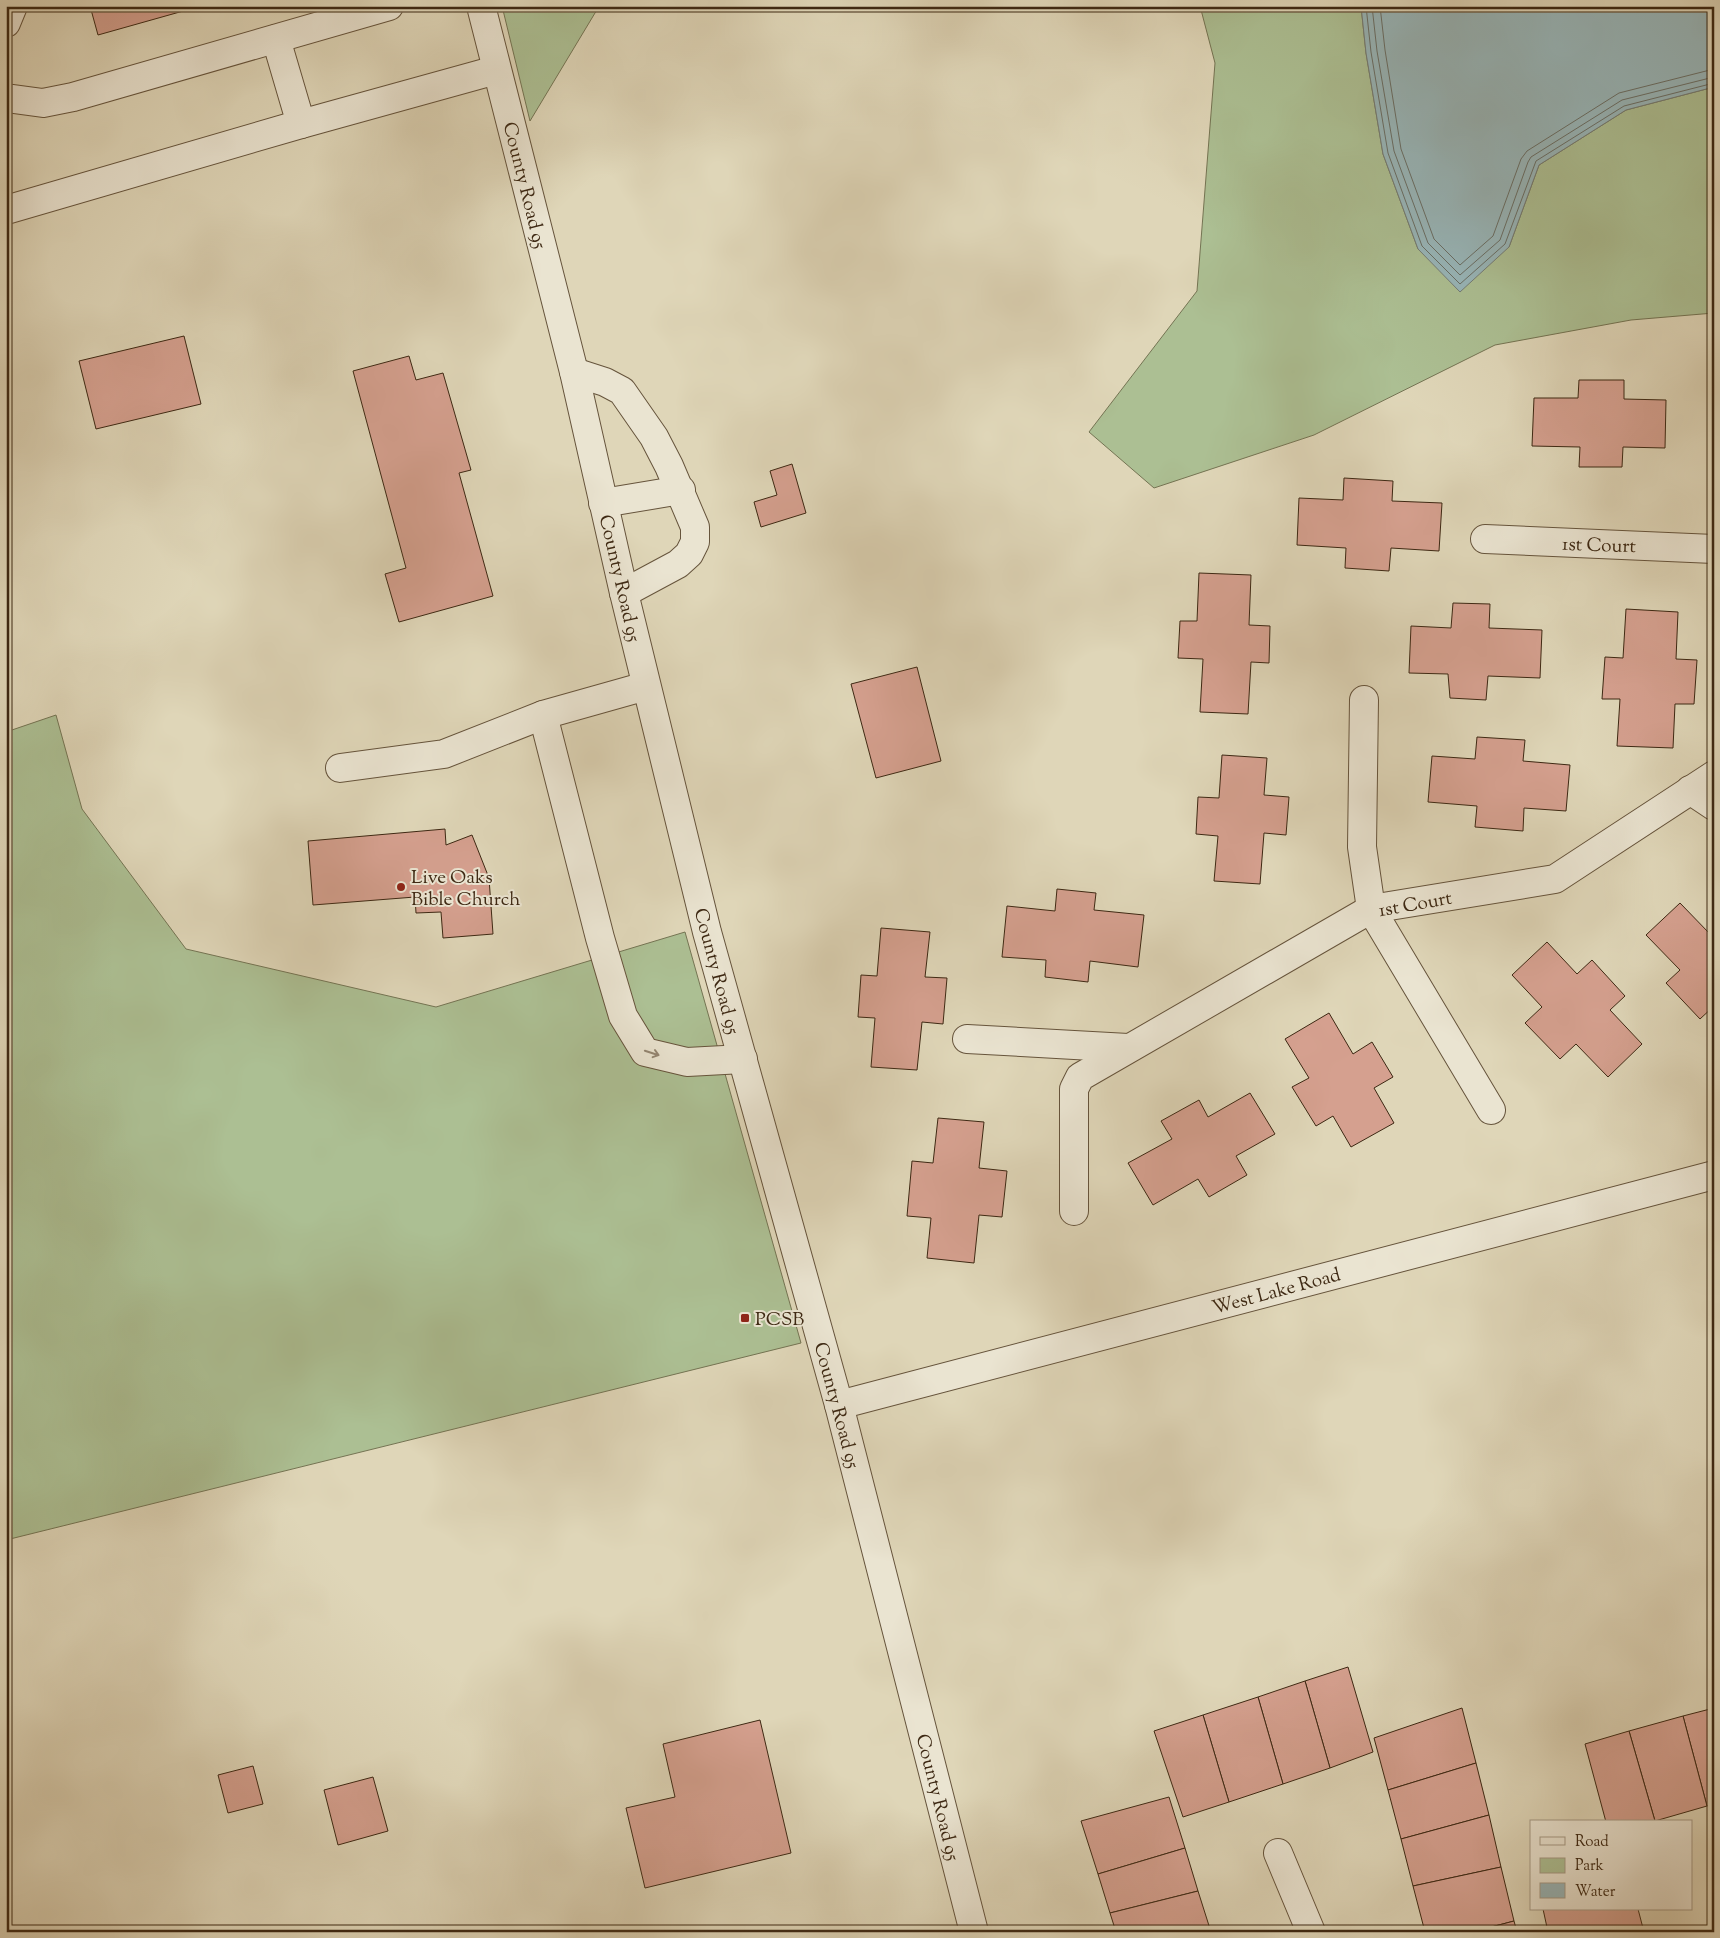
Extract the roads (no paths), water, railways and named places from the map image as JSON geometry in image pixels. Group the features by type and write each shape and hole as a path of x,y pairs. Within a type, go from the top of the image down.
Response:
{"street":[{"path":"6,24 13,6"},
{"path":"6,98 43,103 73,97 389,6"},
{"name":"County Road 95","path":"481,6 574,372 646,686 707,932 839,1405 974,1932"},
{"path":"276,39 301,124"},
{"path":"6,210 301,124 496,70"},
{"path":"574,372 605,382 622,391 654,437 681,490 695,527 695,542 689,554 678,564 624,593"},
{"path":"603,502 681,490"},
{"name":"1st Court","path":"1485,539 1714,549"},
{"path":"340,768 444,754 543,715 646,686"},
{"path":"1364,700 1362,847 1371,910 1491,1110"},
{"path":"543,715 600,938 623,1016 645,1052 687,1062 742,1059"},
{"name":"1st Court","path":"1074,1211 1074,1089 1080,1077 1371,910 1555,879 1714,775"},
{"path":"1690,790 1714,806"},
{"path":"967,1039 1128,1048"},
{"name":"West Lake Road","path":"839,1405 1714,1174"},
{"path":"1278,1853 1311,1932"}],"water":[{"path":"1361,6 1714,6 1714,87 1626,110 1539,165 1509,247 1460,292 1418,249 1383,154 1366,53"}],"place":[{"name":"Live Oaks Bible Church","path":"401,887"},
{"name":"PCSB","path":"745,1318"}]}
